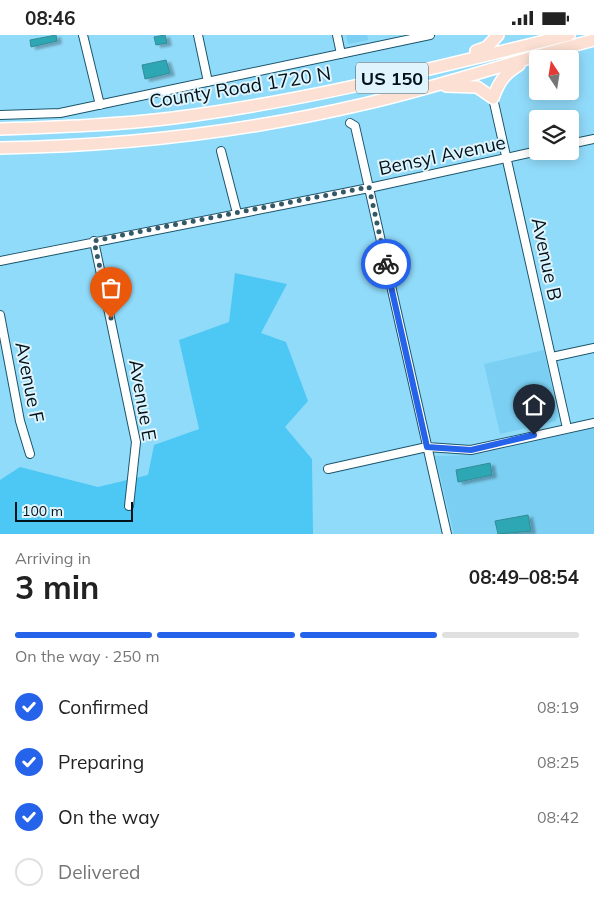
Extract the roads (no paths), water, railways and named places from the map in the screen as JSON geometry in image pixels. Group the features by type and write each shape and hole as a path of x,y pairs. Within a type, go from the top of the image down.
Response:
{"main road":[{"path":"444,65 487,47 498,35"},
{"path":"528,35 556,38"},
{"name":"County Road 1720 N","path":"0,129 88,125 173,118 265,104 376,82 569,35"},
{"name":"US 150","path":"558,50 594,40"},
{"name":"US 150","path":"432,86 529,58"},
{"path":"432,86 477,87 493,98 499,83 506,73 529,59"},
{"name":"County Road 1720 N","path":"0,148 116,142 217,131 363,104 432,86"}],"street":[{"path":"84,35 100,105"},
{"path":"198,35 208,82"},
{"path":"337,35 341,54"},
{"path":"0,115 60,113 430,35"},
{"name":"Avenue B","path":"493,98 508,157 567,428"},
{"path":"350,123 355,126 447,534"},
{"path":"579,142 594,139"},
{"path":"222,151 237,213"},
{"name":"Bensyl Avenue","path":"0,261 529,153"},
{"name":"Avenue E","path":"94,241 136,442 129,506"},
{"name":"Avenue F","path":"0,315 20,421 30,454"},
{"path":"552,357 594,348"},
{"path":"328,469 427,447 471,450 594,423"}]}
